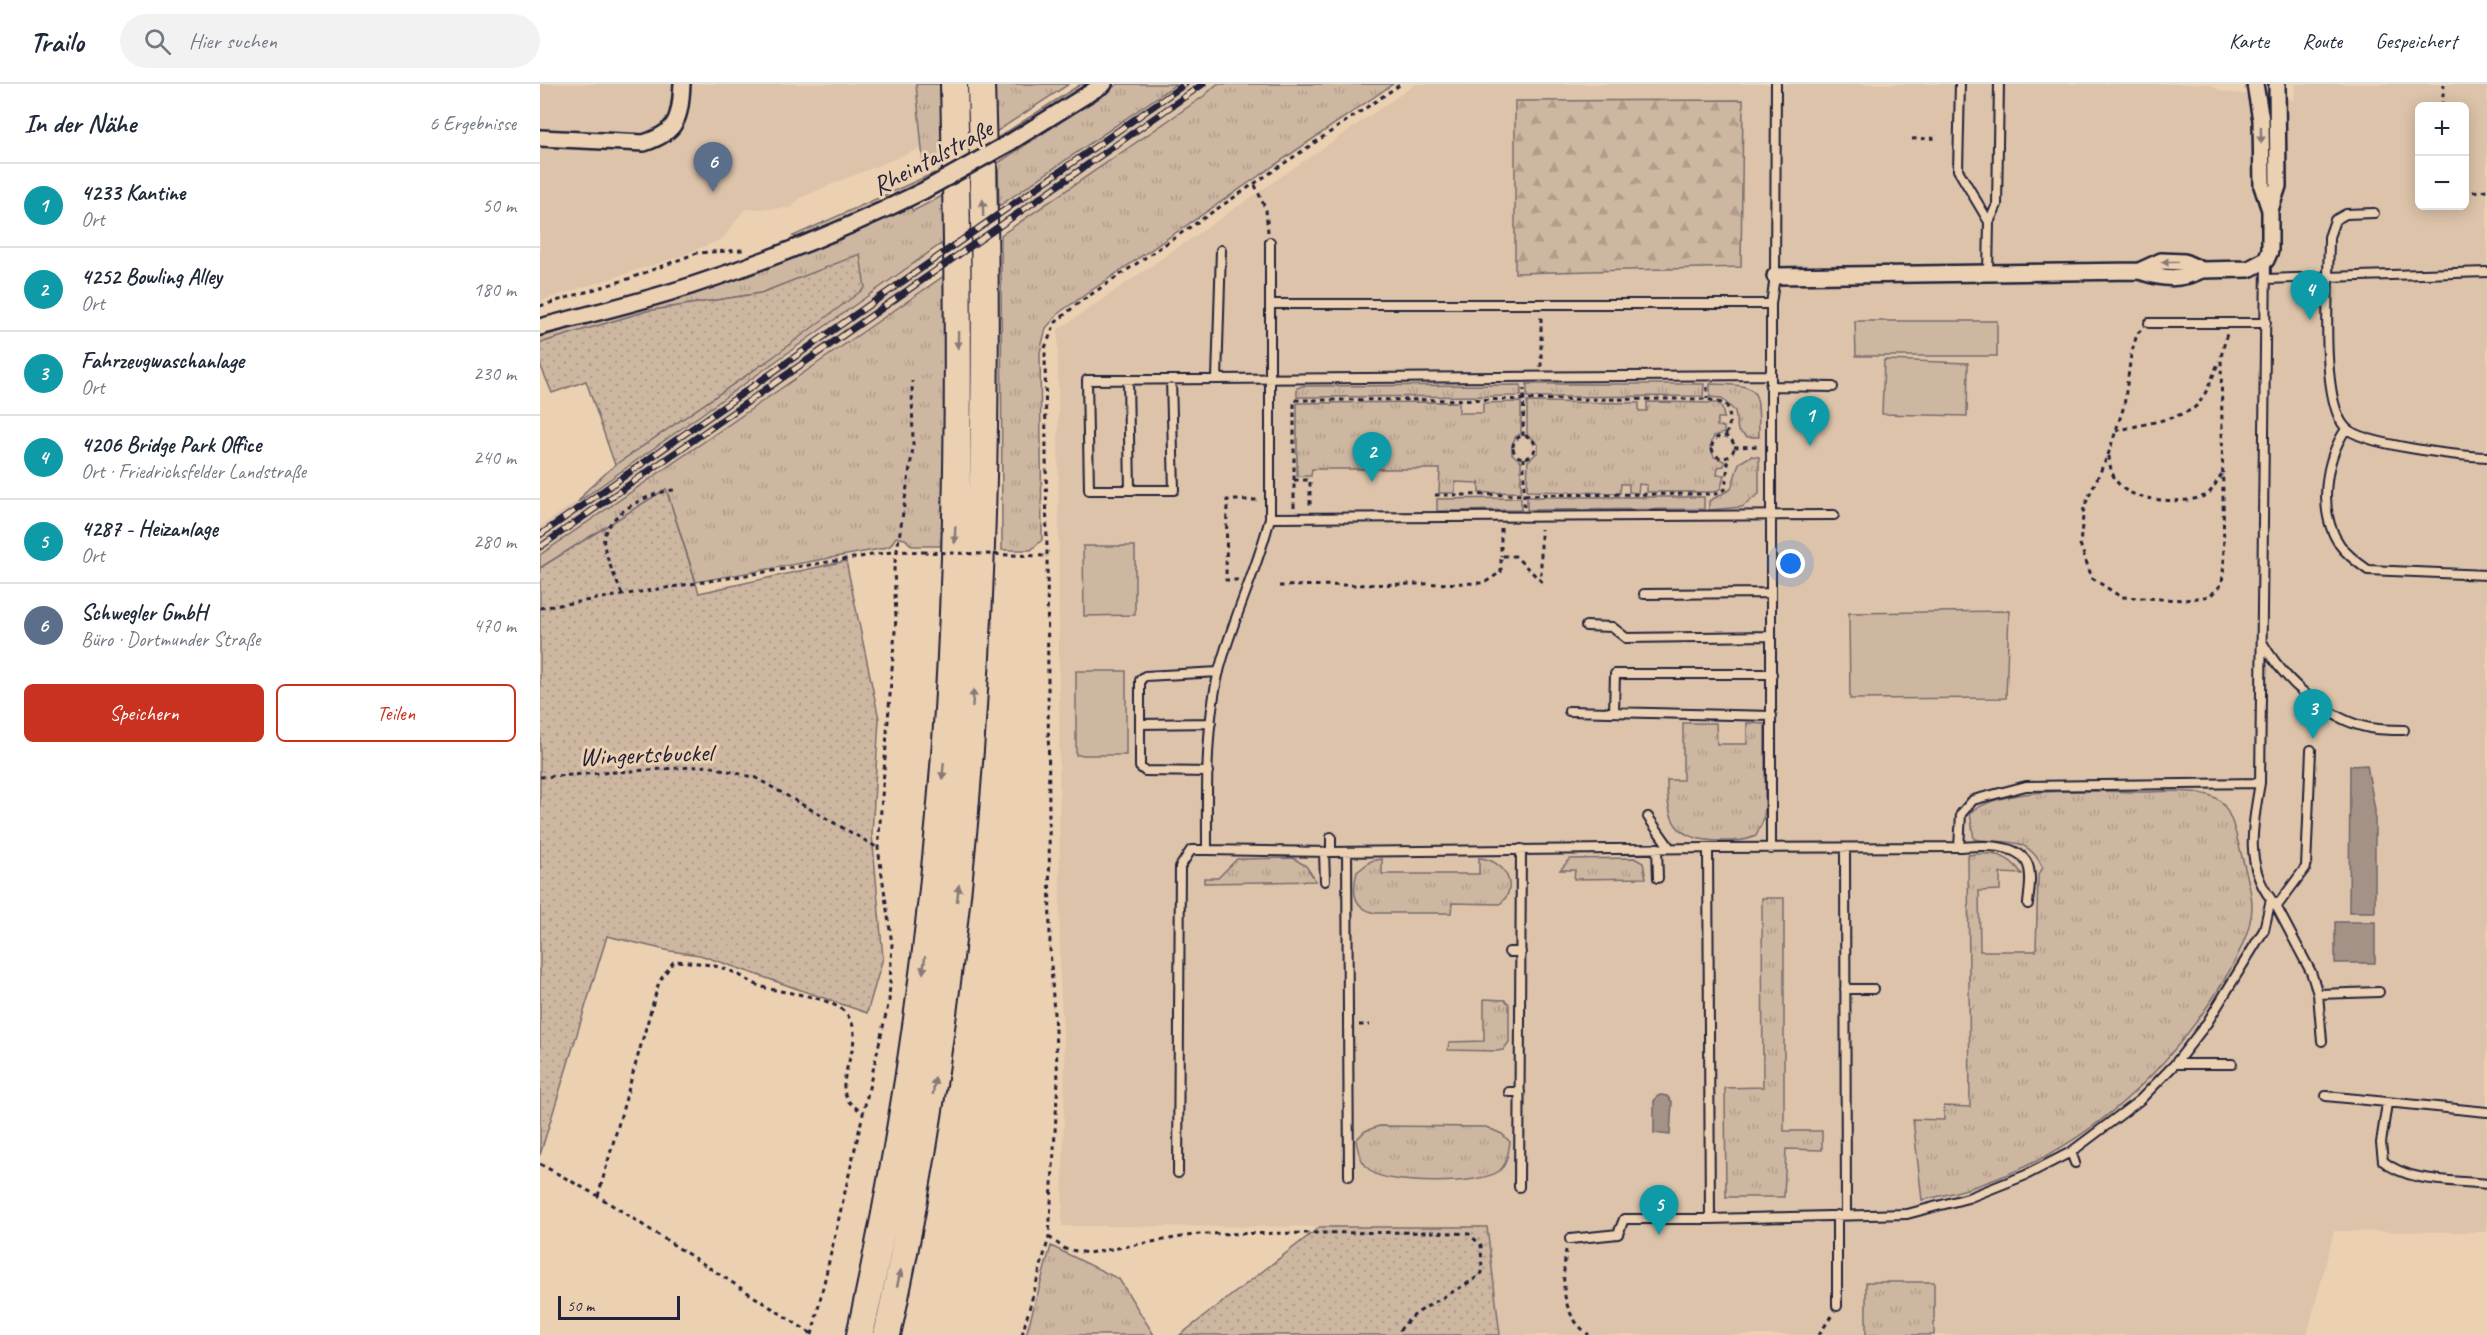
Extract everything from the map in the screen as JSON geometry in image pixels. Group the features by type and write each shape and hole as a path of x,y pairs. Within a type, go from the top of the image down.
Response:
{"highway":[{"path":"860,1335 897,1151 920,995 932,904 948,710 956,492 959,281 954,84"},
{"path":"886,1335 924,1152 945,1005 963,846 976,664 982,498 984,267 981,84"}],"street":[{"path":"540,138 644,143 660,138 675,126 681,109 682,84"},
{"name":"Rheintalstraße","path":"540,327 688,287 775,257 874,215 923,191 1009,143 1104,84"},
{"path":"2255,84 2261,120 2262,186 2270,210"},
{"path":"1775,276 2139,271 2160,278 2184,278 2202,270 2249,269 2266,260 2270,251 2270,210 2278,186 2277,84"}],"lane":[{"path":"1771,849 1770,304 1775,276 1776,84"},
{"path":"1960,84 1958,170 1989,222"},
{"path":"1988,274 1989,222 1997,205 1999,84"},
{"path":"2374,213 2346,214 2335,220 2329,237 2328,354 2337,416 2346,429 2358,437 2487,457"},
{"path":"1207,850 1211,723 1219,672 1270,518 1270,242"},
{"path":"1217,379 1221,250"},
{"path":"2266,260 2260,783 2253,837 2253,865 2258,879 2277,906 2311,972 2318,994 2322,1041"},
{"path":"2266,279 2329,279 2487,272"},
{"path":"1270,304 1770,304"},
{"path":"2149,323 2266,324"},
{"path":"1171,380 1173,490 1089,490 1087,380 1771,375"},
{"path":"1128,380 1130,490"},
{"path":"1770,386 1833,387"},
{"path":"2346,429 2336,443 2330,467 2327,493 2328,520 2340,545 2354,560 2368,570 2487,575"},
{"path":"1270,518 1834,515"},
{"path":"1644,594 1771,593"},
{"path":"1586,626 1612,627 1626,638 1771,636"},
{"path":"2262,642 2273,662 2290,682 2312,699 2349,720 2370,728 2403,730"},
{"path":"1208,772 1145,771 1140,767 1140,680 1145,676 1219,672"},
{"path":"1614,712 1615,674 1772,674"},
{"path":"2312,699 2312,714"},
{"path":"1569,711 1772,716"},
{"path":"1140,724 1211,723"},
{"path":"2277,906 2306,867 2311,750"},
{"path":"1959,847 1961,814 1973,801 2026,786 2260,783"},
{"path":"1648,817 1670,848"},
{"path":"1325,881 1327,852 1331,837"},
{"path":"1179,1173 1180,867 1191,850 1347,852 1982,846 2013,850 2026,861 2029,873 2028,904"},
{"path":"1657,848 1658,878"},
{"path":"1708,848 1710,1219"},
{"path":"1520,1187 1521,849"},
{"path":"1845,849 1846,1215"},
{"path":"1347,852 1351,952 1352,1089 1349,1176"},
{"path":"1570,1239 1618,1234 1624,1219 1907,1214 1968,1198 2071,1152 2140,1100 2175,1064 2212,1014 2265,930 2271,899"},
{"path":"1509,952 1521,952"},
{"path":"1845,990 1874,989"},
{"path":"2318,994 2379,992"},
{"path":"2175,1064 2232,1064"},
{"path":"1509,1092 1520,1092"},
{"path":"2326,1096 2387,1104 2487,1112"},
{"path":"2387,1104 2381,1143 2383,1161 2392,1169 2406,1174 2487,1184"},
{"path":"2071,1152 2075,1163"},
{"path":"1837,1215 1837,1306"}],"path":[{"path":"1022,1335 1049,1237 1058,1080 1050,948 1045,348 1055,323 1077,304 1401,84"},
{"path":"2442,102 2444,84"},
{"path":"1912,139 1938,138"},
{"path":"1255,185 1266,210 1270,242"},
{"path":"2469,192 2487,190"},
{"path":"540,306 628,279 697,253 735,252 751,248"},
{"path":"1541,304 1541,378"},
{"path":"2149,323 2137,334 2124,406 2108,455 2084,507 2080,544 2092,578 2121,597 2185,600 2210,596 2222,584 2221,357"},
{"path":"2116,431 2149,421 2174,418 2198,405 2221,357 2231,323"},
{"path":"1523,436 1524,378"},
{"path":"540,1164 598,1196 812,1335 889,1000 892,944 878,848 896,618 894,567 913,448 912,381"},
{"path":"1294,518 1294,400 1720,401 1726,404 1729,411 1729,428 1725,436 1714,440 1713,451 1718,456 1725,457 1730,455 1734,447"},
{"path":"1523,436 1529,437 1534,446 1530,456 1524,458 1514,452 1513,447 1518,438 1523,436"},
{"path":"1725,436 1730,438 1734,447"},
{"path":"1734,447 1771,446"},
{"path":"2108,455 2111,473 2125,490 2158,499 2192,501 2209,493 2223,474"},
{"path":"1435,495 1716,494 1725,489 1728,479 1725,457"},
{"path":"1524,458 1524,518"},
{"path":"1294,480 1310,480 1310,518"},
{"path":"622,594 604,545 608,526 623,512 659,491 675,490"},
{"path":"1251,579 1224,580 1227,500 1271,501"},
{"path":"1279,585 1484,583 1501,572 1501,518"},
{"path":"1501,556 1515,556 1541,582 1541,518"},
{"path":"540,608 759,575 897,551 1047,556"},
{"name":"Wingertsbuckel","path":"540,777 710,765 756,778 878,848"},
{"path":"598,1196 659,982 674,961 717,966 763,987 827,1002 842,1010 850,1019 854,1032 844,1096 850,1106 864,1112"},
{"path":"1358,1025 1370,1025"},
{"path":"1049,1237 1065,1249 1088,1253 1198,1233 1433,1232 1469,1234 1481,1245 1482,1273 1414,1316 1401,1327 1398,1335"},
{"path":"1570,1239 1566,1250 1562,1285 1566,1303 1576,1325 1589,1335"},
{"path":"1819,1335 1837,1306"}],"shaded area":[{"path":"540,84 916,84 921,148 800,198 791,208 745,209 722,239 681,256 540,301"},
{"path":"1176,84 1217,84 1204,96 1020,221 1017,193"},
{"path":"1416,84 2209,84 2223,92 2294,100 2296,84 2487,84 2487,1232 2334,1231 2307,1335 1500,1335 1486,1227 1062,1226 1065,1064 1060,979 1058,330"},
{"path":"930,253 925,287 540,555 540,527 790,354"},
{"path":"2367,765 2375,810 2375,912 2349,912 2350,766"},
{"path":"2335,922 2375,922 2375,963 2335,963"},
{"path":"1657,1096 1667,1096 1672,1102 1670,1135 1654,1133 1654,1101"}],"green space":[{"path":"916,84 940,84 944,160 924,171"},
{"path":"991,84 1069,84 993,134"},
{"path":"1081,84 1089,84 1025,124 994,140"},
{"path":"1118,84 1176,84 999,206 998,163"},
{"path":"1217,84 1393,84 1060,312 1046,328 1040,352 1042,540 1031,550 1002,550 1001,235 1204,96"},
{"path":"1743,100 1741,267 1515,273 1515,101"},
{"path":"934,173 935,176 809,234 800,238 793,236"},
{"path":"948,193 945,546 912,546 905,539 896,537 890,546 880,549 696,582 666,489 540,568 540,555 945,275 945,254 941,244 578,502 587,490 615,465 773,357 860,255 761,293 647,311 540,343 540,337 748,276 831,243 911,207 913,211"},
{"path":"860,254 865,288 773,357 615,465 586,381 552,393 540,364 540,343 647,311 761,293"},
{"path":"1855,321 1997,321 1997,356 1856,356"},
{"path":"1884,360 1968,363 1967,416 1882,414"},
{"path":"1527,384 1704,384 1703,396 1527,397"},
{"path":"1710,384 1739,386 1754,392 1758,408 1759,437 1747,437 1738,431 1735,411 1721,398 1710,397"},
{"path":"1521,385 1521,396 1297,397 1297,388 1303,386"},
{"path":"1459,402 1459,413 1483,413 1483,403 1521,402 1521,434 1516,436 1512,445 1512,454 1521,461 1521,492 1479,493 1479,483 1455,482 1455,493 1439,493 1440,469 1312,469 1311,476 1297,476 1297,403"},
{"path":"1527,402 1639,403 1639,411 1647,411 1647,402 1718,403 1722,407 1724,418 1718,418 1717,426 1724,427 1724,433 1714,436 1710,447 1714,457 1724,461 1724,466 1718,467 1717,475 1724,475 1721,488 1715,492 1647,492 1647,485 1639,484 1638,493 1629,492 1629,484 1621,484 1620,493 1527,491 1528,461 1538,452 1538,444 1527,434"},
{"path":"1751,456 1759,457 1759,494 1742,507 1709,510 1709,501 1731,489 1739,463"},
{"path":"666,489 699,593 846,561 879,719 872,834 883,958 867,1013 700,955 670,951 607,936 540,1155 540,568"},
{"path":"1527,497 1704,497 1704,509 1527,510"},
{"path":"1521,498 1521,510 1437,511 1437,499"},
{"path":"1083,546 1135,546 1135,615 1084,616"},
{"path":"2009,611 2006,698 1850,699 1849,613"},
{"path":"1076,671 1126,671 1126,755 1076,755"},
{"path":"1683,723 1716,723 1717,744 1747,744 1747,723 1765,724 1765,808 1763,821 1756,836 1738,841 1704,840 1692,837 1676,826 1669,807 1667,780 1683,780"},
{"path":"2076,791 2195,792 2214,797 2225,807 2236,834 2251,893 2252,906 2244,941 2232,966 2186,1036 2156,1070 2123,1102 2088,1129 2051,1153 2010,1173 1968,1189 1922,1200 1913,1119 1944,1120 1944,1106 1970,1107 1968,855 1992,854 2005,858 2022,874 2000,873 2000,890 1979,891 1980,951 2036,951 2038,875 2043,868 2030,850 2022,845 1974,839 1970,813 2005,797 2028,794"},
{"path":"1293,858 1306,866 1316,881 1204,883 1204,878 1218,878 1237,859"},
{"path":"1479,858 1495,863 1506,875 1509,889 1500,904 1452,903 1451,913 1375,913 1362,907 1356,898 1357,872 1371,861 1382,859 1382,874 1479,874"},
{"path":"1634,858 1643,863 1646,878 1574,879 1575,870 1560,870 1570,859"},
{"path":"1762,898 1784,898 1784,1131 1822,1131 1822,1150 1786,1149 1784,1197 1726,1197 1725,1088 1763,1087"},
{"path":"1484,999 1505,1000 1509,1004 1509,1042 1503,1050 1497,1051 1448,1050 1449,1042 1484,1041"},
{"path":"1379,1126 1486,1127 1502,1134 1510,1142 1504,1165 1499,1171 1489,1176 1436,1182 1397,1179 1372,1172 1365,1165 1359,1153 1356,1140 1365,1131"},
{"path":"1320,1227 1487,1227 1500,1335 1180,1335"},
{"path":"1051,1246 1119,1279 1154,1335 1026,1335"},
{"path":"1866,1282 1934,1282 1934,1335 1866,1335"}],"railway":[{"path":"540,535 1185,84"},
{"path":"540,547 1203,84"}],"place":[{"name":"Schwegler GmbH","path":"713,192"},
{"name":"4206 Bridge Park Office","path":"2310,320"},
{"name":"4233 Kantine","path":"1810,446"},
{"name":"4252 Bowling Alley","path":"1372,482"},
{"name":"Fahrzeugwaschanlage","path":"2313,739"},
{"name":"4287 - Heizanlage","path":"1659,1235"}]}
